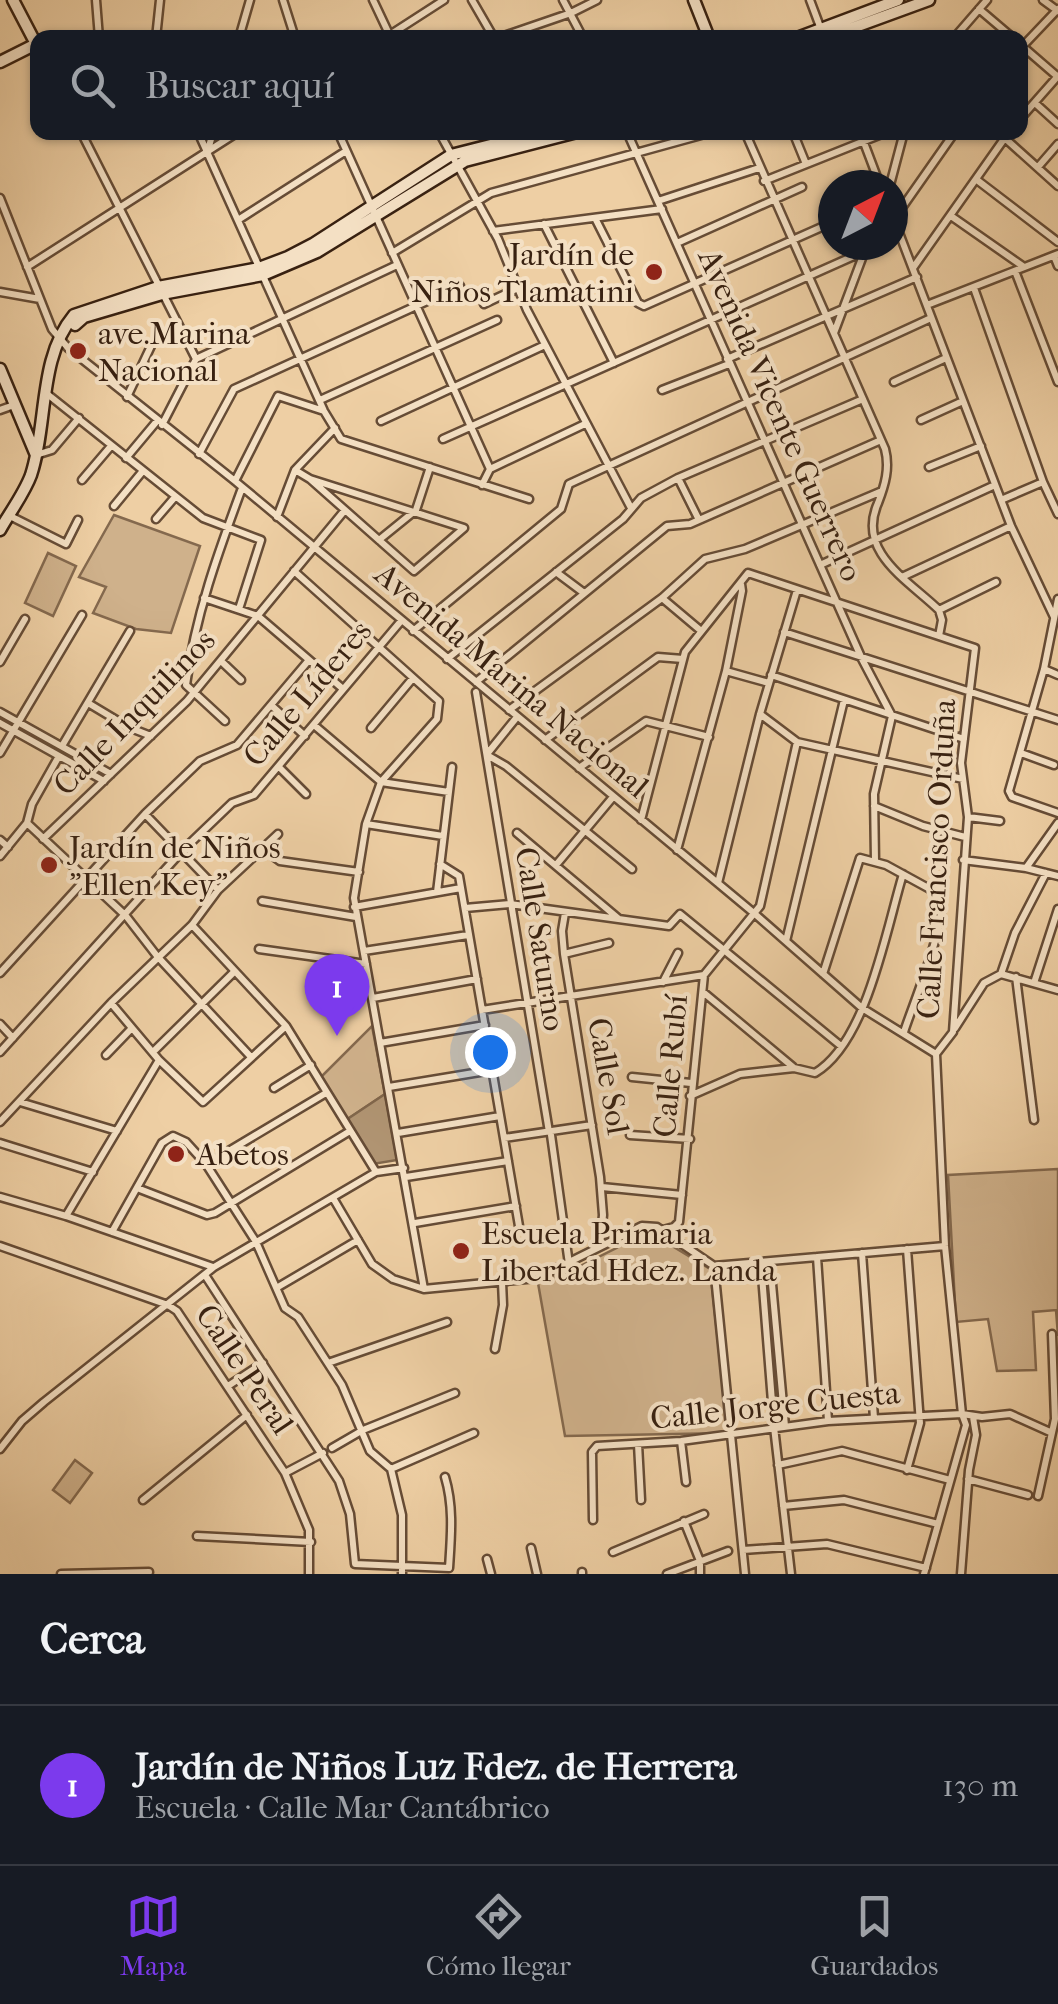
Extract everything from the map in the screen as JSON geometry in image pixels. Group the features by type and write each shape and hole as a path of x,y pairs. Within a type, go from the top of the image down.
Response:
{"main road":[{"path":"13,0 30,34"},
{"path":"694,0 706,30"},
{"path":"833,30 898,0"},
{"path":"836,30 928,0"},
{"path":"0,62 30,49"},
{"path":"3,524 26,486 36,455 59,339 80,310 261,272 373,211 454,160 501,140"},
{"path":"454,160 541,140"},
{"path":"0,369 36,455"}],"street":[{"path":"96,0 98,30"},
{"path":"157,30 160,0"},
{"path":"241,30 250,0"},
{"path":"283,0 292,30"},
{"path":"373,0 386,30"},
{"path":"399,30 444,0"},
{"path":"472,0 491,30"},
{"path":"563,0 579,30"},
{"path":"520,30 597,0"},
{"path":"810,0 822,30"},
{"path":"961,30 987,0"},
{"path":"1028,39 1058,10 1043,0"},
{"path":"979,9 1004,30"},
{"path":"1028,52 1058,76 1028,110"},
{"path":"1034,103 1058,124"},
{"path":"85,140 196,358"},
{"path":"202,140 324,411 341,439 529,499"},
{"path":"207,152 211,140"},
{"path":"28,268 226,140"},
{"path":"342,140 490,469"},
{"path":"443,140 631,508"},
{"name":"Avenida Vicente Guerrero","path":"631,140 836,602 892,716"},
{"path":"392,253 491,193 687,140"},
{"path":"641,820 688,646 748,573 939,636 942,620 939,610 881,555 874,540 870,523 888,468 881,440 748,140"},
{"path":"796,140 806,164"},
{"path":"863,140 874,170"},
{"path":"764,181 870,140"},
{"path":"894,170 902,140"},
{"path":"908,197 948,140"},
{"path":"913,268 1005,140"},
{"path":"1013,140 1058,186"},
{"path":"1038,167 1058,144"},
{"path":"238,220 346,150"},
{"path":"493,231 660,205 759,168"},
{"path":"977,180 1058,242"},
{"path":"677,243 802,187"},
{"path":"0,198 59,339"},
{"path":"951,216 1025,268"},
{"path":"595,218 640,306 818,228"},
{"path":"544,224 614,364"},
{"path":"927,305 1056,255 1058,266"},
{"path":"908,256 1010,526 1054,618"},
{"path":"443,439 841,260"},
{"path":"833,334 862,260"},
{"path":"126,458 159,423 196,358 398,265"},
{"path":"1015,272 1058,382"},
{"path":"662,390 917,277"},
{"path":"200,454 234,389 460,286"},
{"path":"484,304 518,288"},
{"path":"974,288 1058,514"},
{"path":"0,292 40,299"},
{"path":"412,630 560,509 569,484 931,318"},
{"path":"320,400 497,320"},
{"name":"Avenida Marina Nacional","path":"59,339 718,883 862,1008 936,1054"},
{"path":"381,421 545,345"},
{"path":"127,397 151,346"},
{"path":"894,382 946,358"},
{"path":"46,393 202,518 261,540 238,609"},
{"path":"235,482 278,396 324,411"},
{"path":"447,659 623,519 641,498 763,440 863,399"},
{"path":"921,420 962,401"},
{"path":"0,410 14,405"},
{"path":"36,455 52,450 78,418"},
{"path":"482,484 490,469 585,424"},
{"path":"277,518 295,470 335,428"},
{"path":"476,682 668,526 685,526 700,520 881,440"},
{"path":"82,480 111,446"},
{"path":"929,466 981,446"},
{"path":"379,540 416,510 430,467"},
{"path":"295,470 464,528 414,571 310,478"},
{"path":"114,506 142,472"},
{"path":"678,478 700,520"},
{"path":"1001,500 1043,482"},
{"path":"820,565 995,485"},
{"path":"224,721 186,686 204,598 242,488"},
{"path":"509,710 662,598 710,557 745,548 883,490"},
{"path":"156,519 175,497"},
{"name":"Calle Inquilinos","path":"44,839 193,694 345,510"},
{"path":"3,524 66,544 78,520"},
{"path":"902,576 1010,526"},
{"path":"294,572 438,698 439,716 381,782 366,824 354,907 424,1289"},
{"path":"556,572 584,594"},
{"path":"678,850 726,671 742,591 740,582"},
{"path":"939,610 996,582"},
{"path":"718,883 760,714 797,590"},
{"path":"204,598 258,616 343,689"},
{"path":"662,598 700,630"},
{"path":"1058,599 1044,670 1010,795 1058,812"},
{"path":"0,753 82,615"},
{"path":"0,662 25,619"},
{"name":"Calle Líderes","path":"0,1052 182,851 232,803 254,795 401,621"},
{"path":"62,746 130,631"},
{"path":"784,632 1058,720"},
{"name":"Calle Francisco Orduña","path":"925,1571 966,1425 944,1246 936,1054 953,1032 968,817 963,779 964,738 974,648 939,636"},
{"path":"544,740 646,664 663,655 683,659"},
{"path":"0,974 146,814 200,761 237,745 309,660"},
{"path":"220,662 241,680"},
{"path":"1044,670 1058,675"},
{"path":"726,671 770,679 964,738"},
{"path":"371,728 413,678"},
{"name":"Calle Saturno","path":"476,692 568,1264"},
{"path":"786,941 844,700"},
{"path":"88,703 152,736"},
{"path":"271,706 304,736"},
{"path":"0,712 111,774"},
{"path":"760,714 796,742 963,779"},
{"path":"517,716 486,755 506,766 632,870"},
{"path":"875,861 874,806 892,716"},
{"path":"579,768 646,721 709,738"},
{"path":"0,723 104,781"},
{"path":"314,725 381,782 448,792"},
{"path":"755,914 760,906 796,742"},
{"path":"1021,753 1054,765"},
{"path":"0,856 27,824 32,804 60,756"},
{"path":"278,767 306,794"},
{"path":"437,892 452,768"},
{"path":"556,865 613,797"},
{"path":"874,806 923,826 965,837"},
{"path":"146,814 218,890"},
{"path":"968,817 1000,821"},
{"path":"1026,868 1058,823"},
{"path":"27,824 126,916 156,956 251,1057"},
{"path":"366,824 444,836"},
{"path":"517,833 620,920"},
{"path":"0,1122 156,956 192,926 218,890 278,834"},
{"path":"0,840 8,848"},
{"path":"262,848 280,861 359,872"},
{"path":"823,974 860,858 902,874 942,898 938,928 904,1032"},
{"path":"963,860 1058,876"},
{"path":"440,864 455,871 461,888 519,1226"},
{"path":"1001,974 1014,934 1046,873"},
{"path":"690,1096 732,1076 794,1068 815,1073 841,1046 862,1008 902,874"},
{"path":"354,907 461,888"},
{"path":"262,901 356,917"},
{"path":"465,908 510,904 669,926 680,914 841,1046"},
{"path":"1034,984 1058,909"},
{"name":"Calle Sol","path":"566,912 562,931 564,954 602,1187 600,1247"},
{"name":"Calle Rubí","path":"662,1231 677,1225 682,1195 704,976 755,914"},
{"path":"192,926 286,1026 376,1172"},
{"path":"364,951 468,936"},
{"path":"564,954 609,943"},
{"path":"259,950 366,964"},
{"path":"663,982 678,953"},
{"path":"153,1052 236,971"},
{"path":"953,1032 984,983 1001,974 1058,990"},
{"path":"482,1010 704,976"},
{"path":"1016,978 1034,1120"},
{"path":"373,998 476,979"},
{"path":"703,992 794,1068"},
{"path":"111,1003 203,1102 286,1026"},
{"path":"0,1024 13,1038"},
{"path":"380,1042 485,1025"},
{"path":"106,1054 132,1028"},
{"path":"66,1216 160,1060"},
{"path":"274,1088 310,1066"},
{"path":"389,1087 492,1070"},
{"path":"632,1077 691,1083"},
{"path":"206,1164 326,1093"},
{"path":"20,1102 116,1131"},
{"path":"398,1133 500,1116"},
{"path":"504,1138 592,1125"},
{"path":"138,1188 206,1215 350,1131"},
{"path":"630,1135 690,1139"},
{"path":"112,1232 166,1138 179,1137 196,1151 256,1242 285,1308 298,1318 328,1363 370,1451 390,1469 402,1514 402,1571"},
{"path":"0,1143 92,1172"},
{"path":"406,1177 508,1162"},
{"path":"0,1450 22,1421 44,1402 214,1267 376,1172 404,1168"},
{"path":"602,1187 682,1195"},
{"path":"0,1198 66,1216 214,1267"},
{"path":"333,1198 382,1273 424,1289 538,1278 651,1225 714,1266 944,1246"},
{"path":"414,1223 516,1206"},
{"path":"278,1287 358,1240"},
{"name":"Calle Peral","path":"0,1246 177,1311 285,1473 306,1519 311,1542 309,1574"},
{"path":"907,1249 919,1416 919,1430 907,1470"},
{"path":"862,1253 874,1418"},
{"path":"817,1258 828,1421"},
{"path":"770,1262 784,1426"},
{"path":"761,1263 791,1574"},
{"path":"714,1266 744,1574"},
{"path":"205,1275 323,1453 346,1498 354,1564 402,1571 449,1568 451,1496 445,1477"},
{"path":"495,1349 503,1305 502,1282"},
{"path":"328,1363 447,1322"},
{"path":"1038,1496 1054,1419 1052,1334"},
{"path":"228,1386 264,1362"},
{"path":"332,1448 363,1430 456,1393"},
{"path":"1009,1400 1010,1414 1050,1432"},
{"name":"Calle Jorge Cuesta","path":"593,1520 594,1448 681,1441 828,1421 1010,1414"},
{"path":"144,1500 247,1415"},
{"path":"962,1574 968,1479 975,1442 972,1416"},
{"path":"390,1469 474,1433"},
{"path":"681,1441 686,1482"},
{"path":"638,1444 641,1500"},
{"path":"778,1465 842,1451 950,1480"},
{"path":"285,1473 323,1453"},
{"path":"1049,1454 1058,1457"},
{"path":"968,1479 1028,1495"},
{"path":"783,1506 844,1500 938,1524"},
{"path":"613,1552 704,1514"},
{"path":"684,1520 700,1561 700,1574"},
{"path":"198,1536 311,1542"},
{"path":"743,1550 828,1544 925,1571"},
{"path":"530,1548 537,1574"},
{"path":"667,1574 728,1551"},
{"path":"488,1559 491,1574"},
{"path":"62,1574 149,1572"}],"shaded area":[{"path":"114,515 200,546 171,633 136,629 93,613 106,587 79,577"},
{"path":"48,553 76,566 53,616 25,603"},
{"path":"372,1026 385,1094 346,1120 321,1077"},
{"path":"385,1094 397,1160 373,1164 346,1120"},
{"path":"1058,1169 1058,1336 1056,1310 1033,1312 1036,1370 997,1371 988,1319 956,1322 948,1175"},
{"path":"649,1232 710,1269 728,1433 565,1436 538,1283"},
{"path":"75,1460 92,1473 70,1503 53,1490"}],"place":[{"name":"Jardín de Niños Tlamatini","path":"654,272"},
{"name":"ave.Marina Nacional","path":"78,351"},
{"name":"Jardín de Niños \"Ellen Key\"","path":"49,865"},
{"name":"Jardín de Niños Luz Fdez. de Herrera","path":"337,1036"},
{"name":"Abetos","path":"176,1154"},
{"name":"Escuela Primaria Libertad Hdez. Landa","path":"461,1251"}]}
